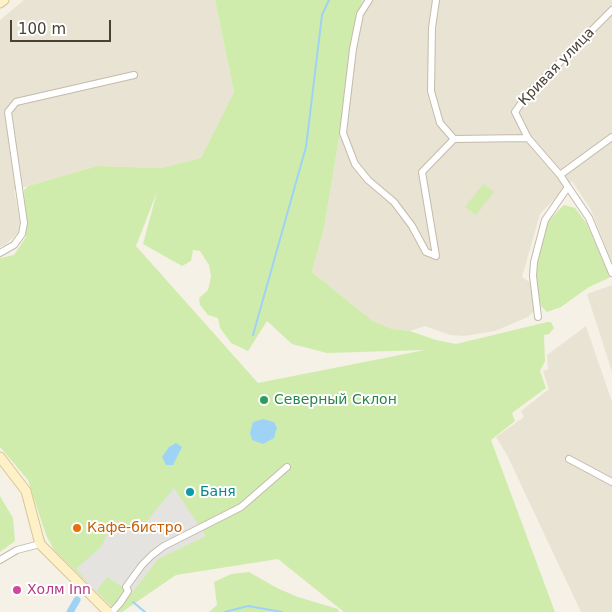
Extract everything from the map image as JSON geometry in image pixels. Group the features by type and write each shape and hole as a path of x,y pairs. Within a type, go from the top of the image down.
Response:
{"street":[{"path":"0,3 4,0"},
{"path":"369,0 360,14 343,133 355,164 368,180 394,202 412,226 426,252 436,256 422,172 454,139 528,138"},
{"path":"436,0 432,28 431,91 440,123 454,139"},
{"name":"Кривая улица","path":"612,10 515,112 528,138 560,175 589,218 612,273"},
{"path":"0,253 14,244 22,234 24,223 8,112 16,102 134,75"},
{"path":"560,175 612,137"},
{"path":"538,318 533,276 534,262 545,220 568,187"},
{"path":"0,457 26,491 40,544 109,611 120,603 128,590 126,587 152,555 164,546 241,507 287,467"},
{"path":"568,459 612,482"},
{"path":"0,560 17,550 40,544"}],"shaded area":[{"path":"24,0 215,0 234,92 201,158 161,168 97,166 14,190 20,222 18,233 0,247 0,20"},
{"path":"362,0 612,0 612,263 590,208 572,181 540,214 522,277 531,283 534,311 528,317 495,331 464,336 450,335 425,326 410,331 392,329 373,321 312,272 324,228"},
{"path":"612,285 612,372 587,294"},
{"path":"586,326 612,402 612,612 581,612 507,455 496,437 524,417 521,411 549,389 543,371 548,369 547,355"},
{"path":"174,488 206,536 158,559 132,593 107,577 96,592 76,569 101,547 107,535 119,520 138,532"}],"green space":[{"name":"Северный Склон","path":"215,0 362,0 324,228 312,272 373,321 392,329 410,331 436,340 456,344 551,322 554,328 549,334 544,335 545,361 540,371 546,388 512,413 515,421 491,440 555,612 344,612 278,559 176,575 122,612 117,612 54,550 46,535 28,480 0,447 0,258 14,255 26,237 24,190 28,186 97,166 161,168 201,158 234,92","holes":["157,192 143,244 182,266 191,261 193,250 200,251 209,265 211,277 208,290 199,298 200,305 208,315 218,318 220,328 231,343 248,351 267,321 292,344 327,353 425,350 258,383 136,246"]},
{"path":"483,184 494,192 476,215 465,207"},
{"path":"564,205 575,208 587,224 610,276 589,287 561,307 547,312 541,306 534,275 548,221"},
{"path":"0,496 13,518 15,541 0,552"},
{"path":"249,572 277,588 298,597 338,609 339,612 209,612 217,605 214,582 231,574"}],"water":[{"path":"263,419 274,422 277,428 274,438 263,444 252,440 250,433 253,422"},
{"path":"176,443 182,447 173,465 166,465 162,457 169,447"}],"waterway":[{"path":"253,335 306,147 322,15 329,0"},
{"path":"70,612 77,600"},
{"path":"133,602 145,612"},
{"path":"225,612 248,606 282,612"}],"place":[{"name":"Северный Склон","path":"264,400"},
{"name":"Баня","path":"190,492"},
{"name":"Кафе-бистро","path":"77,528"},
{"name":"Холм Inn","path":"17,590"}]}
